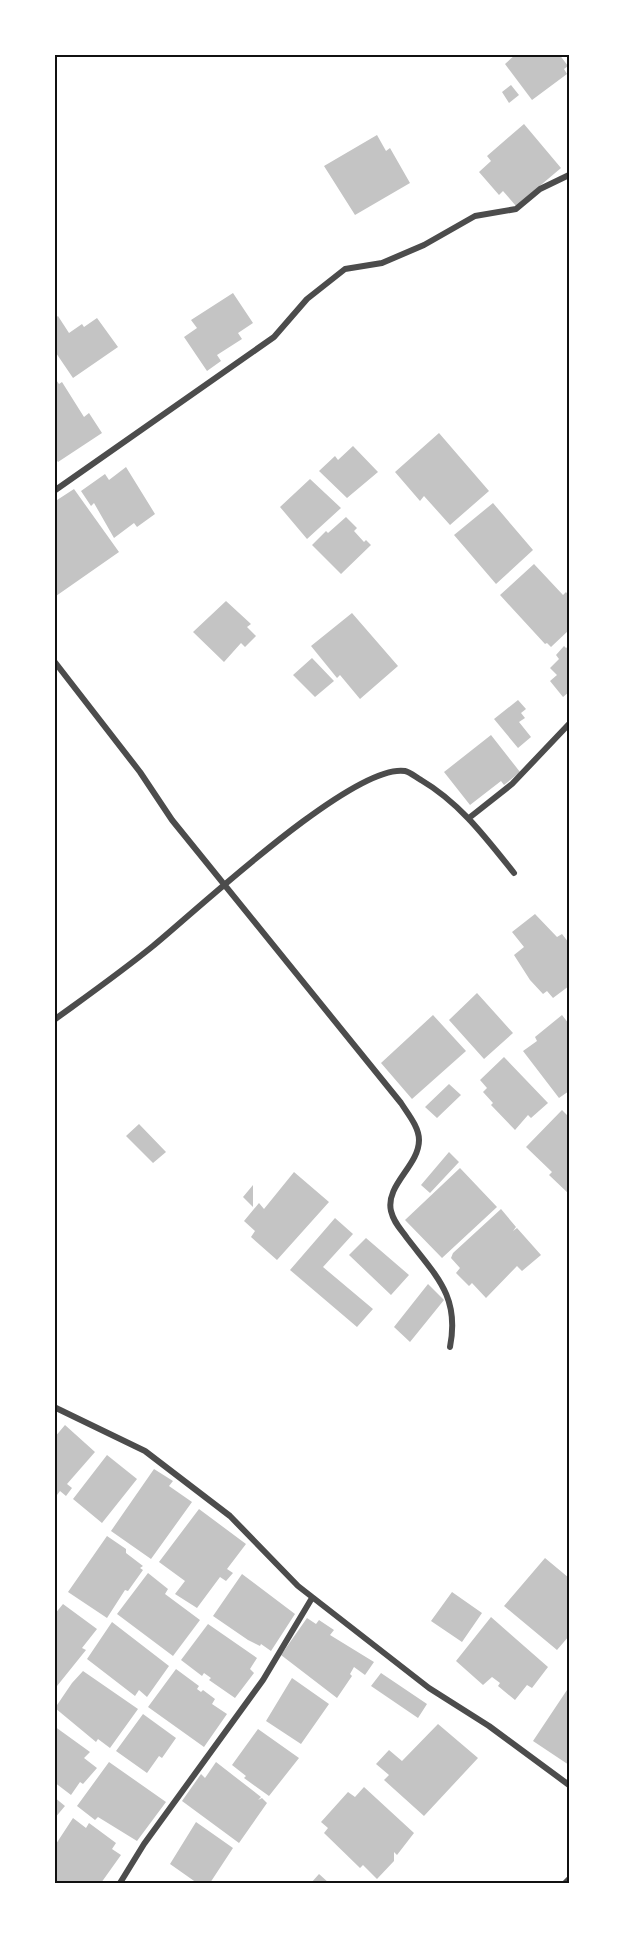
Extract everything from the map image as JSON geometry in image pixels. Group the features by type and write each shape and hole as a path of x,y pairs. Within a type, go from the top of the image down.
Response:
{"street":[{"path":"54,491 274,337 307,299 345,269 382,263 424,245 475,216 516,209 540,189 569,175"},
{"path":"54,661 140,772 172,820 401,1104 416,1126 419,1141 413,1159 394,1191 390,1205 393,1221 432,1272 451,1302 454,1327 450,1347"},
{"path":"469,818 512,784 569,724"},
{"path":"54,1020 153,946 223,884 336,799 374,777 405,771 437,789 469,818 514,873"},
{"path":"54,1407 145,1451 230,1516 312,1598 429,1688 489,1726 569,1785"},
{"path":"120,1883 144,1844 263,1680 312,1598"},
{"path":"565,1883 569,1880"}],"building":[{"path":"516,54 559,54 568,66 564,69 567,74 532,100 505,64"},
{"path":"511,85 519,95 509,103 502,92"},
{"path":"524,124 561,168 516,206 503,191 499,195 479,172 491,161 487,156"},
{"path":"377,135 386,151 390,148 410,183 355,215 324,166"},
{"path":"233,293 253,323 238,333 242,339 217,355 221,361 207,371 184,337 197,328 191,320"},
{"path":"58,316 69,333 97,318 118,347 73,378 54,350 54,319"},
{"path":"54,377 59,384 62,382 84,417 89,413 102,433 58,462 54,457"},
{"path":"439,433 489,491 450,525 424,496 420,501 395,472"},
{"path":"353,446 378,472 347,498 319,471 335,456 338,460"},
{"path":"126,467 155,514 137,527 134,523 114,538 94,503 91,506 81,491 105,474 109,480"},
{"path":"310,479 341,508 307,539 280,507"},
{"path":"74,489 119,552 56,596 54,502"},
{"path":"493,503 533,550 496,584 454,535"},
{"path":"346,517 357,528 354,531 364,542 366,540 371,545 341,574 312,545 326,531 328,533"},
{"path":"534,564 563,595 566,592 569,596 569,630 551,647 545,644 500,595"},
{"path":"226,601 251,624 247,627 256,636 245,647 241,643 224,662 193,632"},
{"path":"352,613 398,666 360,699 340,675 337,678 311,646"},
{"path":"564,646 566,648 569,646 569,692 563,697 550,681 557,675 550,668 559,659 556,655"},
{"path":"312,658 334,681 315,697 293,675"},
{"path":"518,700 526,709 521,713 525,718 519,722 531,737 518,748 494,719"},
{"path":"491,735 520,772 504,785 501,781 470,805 444,772"},
{"path":"535,914 557,937 562,934 569,943 569,986 553,998 547,991 543,994 530,980 514,955 524,947 512,932"},
{"path":"477,993 513,1033 484,1059 449,1020"},
{"path":"433,1015 466,1051 412,1099 381,1063"},
{"path":"562,1015 569,1024 569,1091 559,1098 523,1051 537,1041 535,1037"},
{"path":"504,1057 548,1103 531,1118 528,1115 515,1130 491,1105 493,1103 483,1092 487,1088 480,1080"},
{"path":"449,1084 461,1095 437,1118 425,1107"},
{"path":"562,1110 569,1117 569,1194 549,1175 552,1172 526,1147"},
{"path":"139,1124 166,1152 153,1163 126,1136"},
{"path":"449,1152 459,1162 430,1193 421,1185"},
{"path":"460,1168 497,1207 442,1258 405,1220"},
{"path":"294,1172 329,1202 277,1260 251,1237 255,1231 244,1221 259,1203 264,1209"},
{"path":"253,1185 253,1207 243,1197"},
{"path":"501,1209 516,1227 513,1231 517,1228 541,1255 522,1271 517,1266 486,1298 472,1283 469,1286 456,1273 460,1268 451,1258 453,1253"},
{"path":"335,1218 353,1234 323,1267 373,1309 357,1327 290,1270"},
{"path":"366,1238 409,1275 391,1295 349,1255"},
{"path":"428,1284 444,1300 410,1342 394,1327"},
{"path":"65,1425 95,1452 67,1484 72,1488 66,1496 60,1491 54,1499 54,1438"},
{"path":"107,1455 137,1479 102,1523 73,1499"},
{"path":"154,1469 173,1481 169,1486 192,1502 151,1559 111,1531"},
{"path":"199,1509 246,1544 227,1569 233,1573 226,1581 220,1577 197,1608 175,1594 185,1581 159,1562"},
{"path":"107,1536 126,1549 126,1553 143,1566 140,1568 143,1570 128,1591 125,1590 107,1618 68,1592"},
{"path":"545,1558 569,1578 569,1636 557,1650 504,1606"},
{"path":"148,1573 168,1589 165,1594 200,1620 173,1656 117,1614"},
{"path":"242,1574 295,1614 271,1651 261,1644 260,1646 248,1640 213,1616"},
{"path":"452,1592 482,1613 462,1642 431,1621"},
{"path":"63,1604 97,1629 82,1648 86,1650 57,1686 54,1684 54,1615"},
{"path":"491,1617 548,1667 532,1688 527,1685 515,1700 498,1686 500,1683 492,1677 483,1685 456,1661"},
{"path":"307,1618 316,1624 319,1620 334,1630 330,1635 374,1662 365,1675 354,1667 350,1674 352,1676 337,1698 281,1655"},
{"path":"112,1622 169,1666 147,1697 139,1690 135,1696 87,1659"},
{"path":"208,1624 257,1658 250,1669 254,1673 235,1698 209,1680 211,1678 204,1673 202,1676 181,1660"},
{"path":"176,1669 199,1686 197,1689 201,1692 203,1690 215,1699 212,1704 227,1714 204,1747 148,1707"},
{"path":"83,1671 138,1709 110,1748 98,1739 96,1742 55,1708"},
{"path":"381,1673 427,1704 418,1718 371,1686"},
{"path":"292,1678 329,1704 301,1744 266,1721"},
{"path":"569,1687 569,1765 533,1741"},
{"path":"143,1714 176,1738 162,1758 159,1756 147,1773 116,1751"},
{"path":"438,1724 478,1758 424,1816 384,1780 389,1775 376,1764 389,1750 402,1761"},
{"path":"54,1726 90,1752 84,1758 97,1768 83,1784 80,1782 71,1795 54,1782"},
{"path":"258,1729 299,1758 269,1796 244,1778 246,1776 232,1765"},
{"path":"109,1762 166,1802 137,1841 98,1817 95,1820 77,1806"},
{"path":"216,1762 261,1797 258,1800 262,1798 267,1803 239,1843 182,1801 201,1774 205,1778"},
{"path":"364,1787 414,1833 397,1855 394,1852 394,1861 377,1879 363,1865 360,1868 324,1833 328,1828 321,1822 348,1792 355,1797"},
{"path":"54,1797 65,1806 54,1819"},
{"path":"73,1818 86,1828 89,1823 116,1843 112,1849 121,1855 101,1883 54,1883 54,1847"},
{"path":"196,1822 233,1848 210,1883 197,1883 170,1864"},
{"path":"319,1874 329,1883 311,1883"}]}
